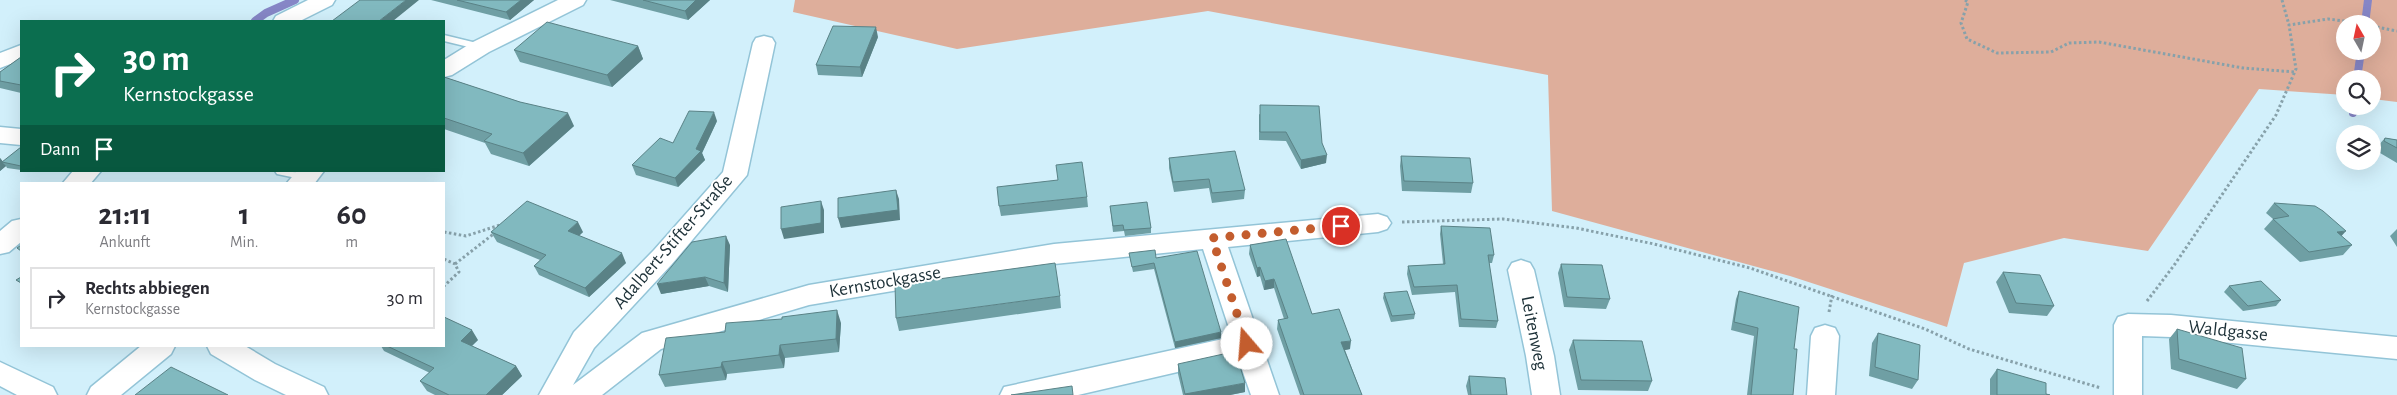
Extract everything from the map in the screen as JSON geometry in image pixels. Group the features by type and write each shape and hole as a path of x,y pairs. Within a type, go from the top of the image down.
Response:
{"street":[{"path":"286,20 324,0"},
{"path":"445,69 480,47 575,0"},
{"name":"Adalbert-Stifter-Straße","path":"553,395 584,340 663,257 735,175 764,43"},
{"path":"0,61 20,52"},
{"path":"0,135 20,137"},
{"path":"76,182 88,172"},
{"name":"Kernstockgasse","path":"581,395 652,341 809,295 1054,254 1378,223"},
{"path":"0,245 20,229"},
{"path":"1212,238 1265,395"},
{"name":"Leitenweg","path":"1521,270 1540,356 1546,395"},
{"path":"2117,392 2128,325"},
{"name":"Waldgasse","path":"2128,325 2171,326 2397,348"},
{"path":"1821,395 1825,336"},
{"path":"1014,395 1067,386 1247,344"},
{"path":"101,395 160,347"},
{"path":"223,347 265,372 314,395"},
{"path":"0,373 43,395"}],"lane":[{"path":"445,38 480,47"},
{"path":"285,172 306,177"}],"path":[{"path":"1964,0 1968,2 1960,23 1967,39 1997,53 2051,52 2069,42 2099,42 2242,68 2295,72"},
{"path":"2128,325 2175,264 2276,115 2295,72 2289,26 2282,0"},
{"path":"2289,26 2328,19 2336,20"},
{"path":"2381,29 2397,32"},
{"path":"1378,223 1503,219 1576,228 1654,244 1750,268 1925,329 1969,350 2117,392"},
{"path":"445,232 450,235 472,235 508,222 455,264"},
{"path":"445,259 455,264 460,272 445,285"}],"shaded area":[{"path":"795,0 2397,0 2397,102 2381,100 2381,70 2336,70 2336,94 2259,89 2148,251 2064,238 1964,263 1947,327 1790,276 1552,211 1548,75 1208,11 957,49 793,12"}],"building":[{"path":"360,0 406,0 380,20 333,20"},
{"path":"457,0 521,0 506,12"},
{"path":"643,0 696,0 685,11"},
{"path":"547,22 638,46 607,75 514,50"},
{"path":"833,26 876,27 860,67 816,65"},
{"path":"20,58 20,85 0,81 0,72"},
{"path":"445,77 520,102 568,113 523,153 484,141 492,134 445,118"},
{"path":"1260,105 1319,106 1322,143 1327,155 1301,160 1286,132 1260,132"},
{"path":"689,111 714,112 696,149 701,151 675,178 632,165 660,138 673,143"},
{"path":"2385,138 2397,140 2397,148 2384,141"},
{"path":"20,148 20,166 2,162"},
{"path":"1235,151 1245,190 1212,193 1209,179 1173,182 1169,158"},
{"path":"1401,156 1470,158 1473,183 1404,181"},
{"path":"1082,162 1087,197 999,206 997,187 1058,180 1056,165"},
{"path":"896,190 898,210 838,218 838,198"},
{"path":"527,201 578,222 568,231 622,253 585,288 534,266 546,255 491,232"},
{"path":"821,201 821,223 781,229 781,207"},
{"path":"1147,202 1151,228 1124,230 1123,225 1113,226 1110,206"},
{"path":"2274,203 2315,206 2346,231 2337,232 2352,245 2309,252 2273,219 2289,216"},
{"path":"1441,226 1490,228 1494,255 1488,255 1498,321 1461,319 1457,285 1414,287 1408,266 1445,264"},
{"path":"726,236 724,283 705,277 657,284 692,242"},
{"path":"1286,239 1312,314 1339,309 1351,341 1341,342 1362,395 1304,395 1278,320 1288,318 1274,279 1265,281 1260,267 1257,268 1250,245"},
{"path":"1155,250 1156,258 1197,251 1221,332 1175,342 1154,263 1132,267 1129,253"},
{"path":"1055,263 1060,296 896,318 895,285"},
{"path":"1561,264 1602,265 1610,299 1567,297"},
{"path":"2003,272 2040,275 2054,306 2016,303"},
{"path":"2261,281 2281,300 2248,306 2229,286"},
{"path":"1407,291 1415,314 1392,316 1384,293"},
{"path":"1739,291 1799,307 1794,349 1797,349 1793,395 1751,395 1758,328 1734,322"},
{"path":"837,310 836,339 780,345 779,355 722,362 721,367 659,375 666,338 725,332 726,323 782,319 782,317"},
{"path":"445,317 472,330 461,341 516,366 486,395 449,395 420,381 434,368 389,347 445,347"},
{"path":"2177,329 2242,348 2246,379 2179,359"},
{"path":"1878,333 1920,345 1918,380 1875,367"},
{"path":"1573,340 1642,341 1652,381 1581,380"},
{"path":"1236,353 1245,383 1185,394 1178,364"},
{"path":"171,367 228,395 135,395"},
{"path":"1997,369 2046,383 2046,394 2050,395 1997,395"},
{"path":"1469,376 1505,378 1507,395 1471,395"},
{"path":"1072,386 1073,395 1011,395"}],"waterway":[{"path":"256,20 266,13 295,0"},
{"path":"2366,15 2368,0"},
{"path":"2358,70 2360,60"}],"route":[{"path":"1247,344 1212,238 1341,226"}]}
